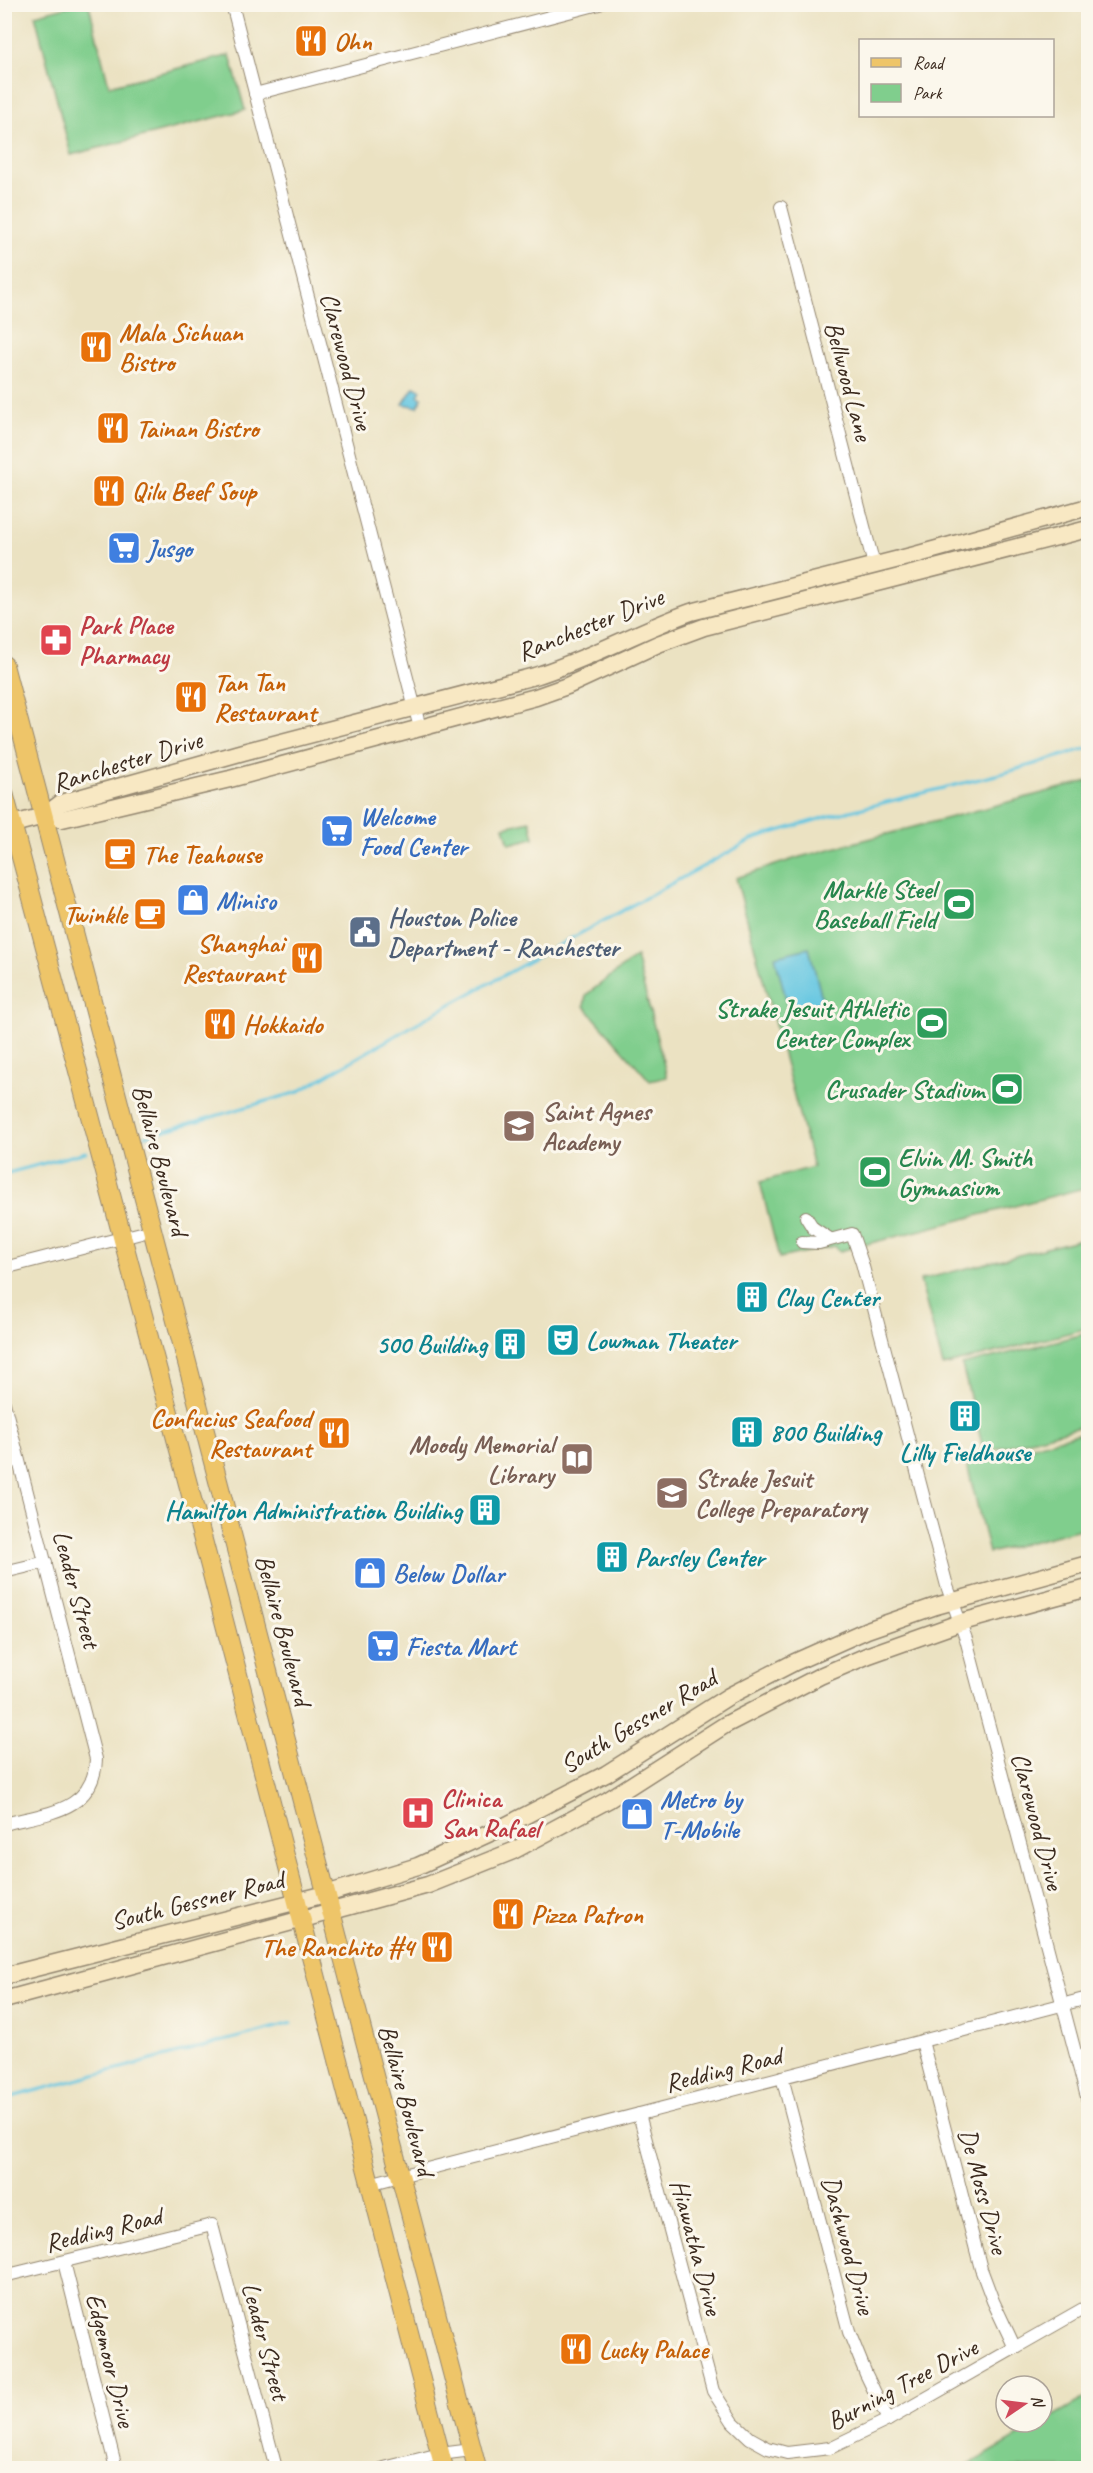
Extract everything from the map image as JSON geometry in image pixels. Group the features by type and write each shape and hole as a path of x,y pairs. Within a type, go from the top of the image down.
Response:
{"main road":[{"name":"Ranchester Drive","path":"13,824 44,816 62,819 230,779 567,686 669,640 918,563 1054,516 1089,507"},
{"path":"1054,516 1059,535"},
{"name":"Ranchester Drive","path":"44,816 58,804 559,669 662,622 691,612 874,565 918,563 1089,529"},
{"path":"734,601 739,618"},
{"name":"Bellaire Boulevard","path":"4,665 477,2469"},
{"path":"559,669 567,686"},
{"path":"225,758 230,779"},
{"path":"146,780 150,798"},
{"path":"4,793 224,1621 442,2461"},
{"path":"171,1424 201,1416"},
{"name":"South Gessner Road","path":"4,1976 326,1894 418,1866 501,1828 606,1774 729,1696 795,1662 867,1630 953,1602 1089,1564"},
{"name":"South Gessner Road","path":"4,2000 428,1885 513,1851 608,1800 725,1725 804,1683 869,1655 962,1623 1089,1588"},
{"path":"224,1621 253,1613"},
{"path":"501,1828 513,1851"},
{"path":"87,1954 93,1977"}],"street":[{"name":"Clarewood Drive","path":"232,4 420,728"},
{"path":"255,94 599,4"},
{"name":"Bellwood Lane","path":"781,207 874,565"},
{"path":"806,1217 813,1228 830,1239"},
{"path":"4,1268 153,1230"},
{"name":"Clarewood Drive","path":"830,1239 852,1234 862,1263 947,1586 962,1623 1089,2101"},
{"path":"802,1242 819,1243 830,1239"},
{"name":"Leader Street","path":"4,1403 95,1748 96,1771 90,1787 71,1807 4,1824"},
{"path":"4,1572 46,1562"},
{"name":"Redding Road","path":"369,2184 1089,1998"},
{"name":"De Moss Drive","path":"922,2041 981,2269 1015,2348"},
{"name":"Dashwood Drive","path":"782,2077 849,2332 888,2420"},
{"name":"Hiawatha Drive","path":"639,2114 713,2391"},
{"name":"Leader Street","path":"212,2225 276,2469"},
{"name":"Redding Road","path":"4,2276 212,2225"},
{"name":"Edgemoor Drive","path":"64,2262 116,2469"},
{"name":"Burning Tree Drive","path":"713,2391 733,2422 750,2438 768,2448 787,2453 830,2448 888,2420 1089,2306"},
{"path":"384,2469 442,2461 472,2450"}],"green space":[{"path":"73,5 89,5 109,86 230,55 245,110 71,155 35,15"},
{"name":"Strake Jesuit Athletic Center Complex","path":"1088,781 1088,1187 840,1251 835,1246 779,1258 760,1182 813,1167 736,878 800,857"},
{"path":"530,821 534,838 509,844 504,827"},
{"path":"636,957 667,1077 650,1081 584,1006 586,995"},
{"path":"1082,1239 1088,1264 1088,1328 943,1366 920,1280"},
{"path":"1088,1333 1088,1425 984,1452 962,1365"},
{"path":"1088,1431 1088,1527 989,1553 967,1464"},
{"path":"1088,2396 1088,2468 963,2468 1022,2434 1054,2434 1054,2416"}],"water":[{"path":"414,387 421,390 418,396 422,398 418,407 403,404"},
{"path":"809,948 823,1002 789,1011 775,956"}],"waterway":[{"path":"146,1136 298,1092 431,1015 755,838 826,817 1004,773 1088,748"},
{"path":"4,1174 86,1152"},
{"path":"4,2099 292,2023"}],"place":[{"name":"Ohn","path":"311,41"},
{"name":"Mala Sichuan Bistro","path":"96,347"},
{"name":"Tainan Bistro","path":"113,428"},
{"name":"Qilu Beef Soup","path":"109,491"},
{"name":"Jusgo","path":"124,548"},
{"name":"Park Place Pharmacy","path":"56,640"},
{"name":"Tan Tan Restaurant","path":"191,697"},
{"name":"Welcome Food Center","path":"337,831"},
{"name":"The Teahouse","path":"120,854"},
{"name":"Miniso","path":"193,900"},
{"name":"Markle Steel Baseball Field","path":"959,904"},
{"name":"Twinkle","path":"150,914"},
{"name":"Houston Police Department - Ranchester","path":"365,932"},
{"name":"Shanghai Restaurant","path":"307,958"},
{"name":"Strake Jesuit Athletic Center Complex","path":"932,1023"},
{"name":"Hokkaido","path":"220,1024"},
{"name":"Crusader Stadium","path":"1007,1089"},
{"name":"Saint Agnes Academy","path":"519,1126"},
{"name":"Elvin M. Smith Gymnasium","path":"875,1172"},
{"name":"Clay Center","path":"752,1297"},
{"name":"Lowman Theater","path":"563,1340"},
{"name":"500 Building","path":"510,1344"},
{"name":"Lilly Fieldhouse","path":"965,1416"},
{"name":"800 Building","path":"747,1432"},
{"name":"Confucius Seafood Restaurant","path":"334,1433"},
{"name":"Moody Memorial Library","path":"577,1459"},
{"name":"Strake Jesuit College Preparatory","path":"672,1493"},
{"name":"Hamilton Administration Building","path":"485,1510"},
{"name":"Parsley Center","path":"612,1557"},
{"name":"Below Dollar","path":"370,1573"},
{"name":"Fiesta Mart","path":"383,1646"},
{"name":"Clinica San Rafael","path":"418,1813"},
{"name":"Metro by T-Mobile","path":"637,1814"},
{"name":"Pizza Patron","path":"508,1914"},
{"name":"The Ranchito #4","path":"437,1947"},
{"name":"Lucky Palace","path":"576,2349"}]}
